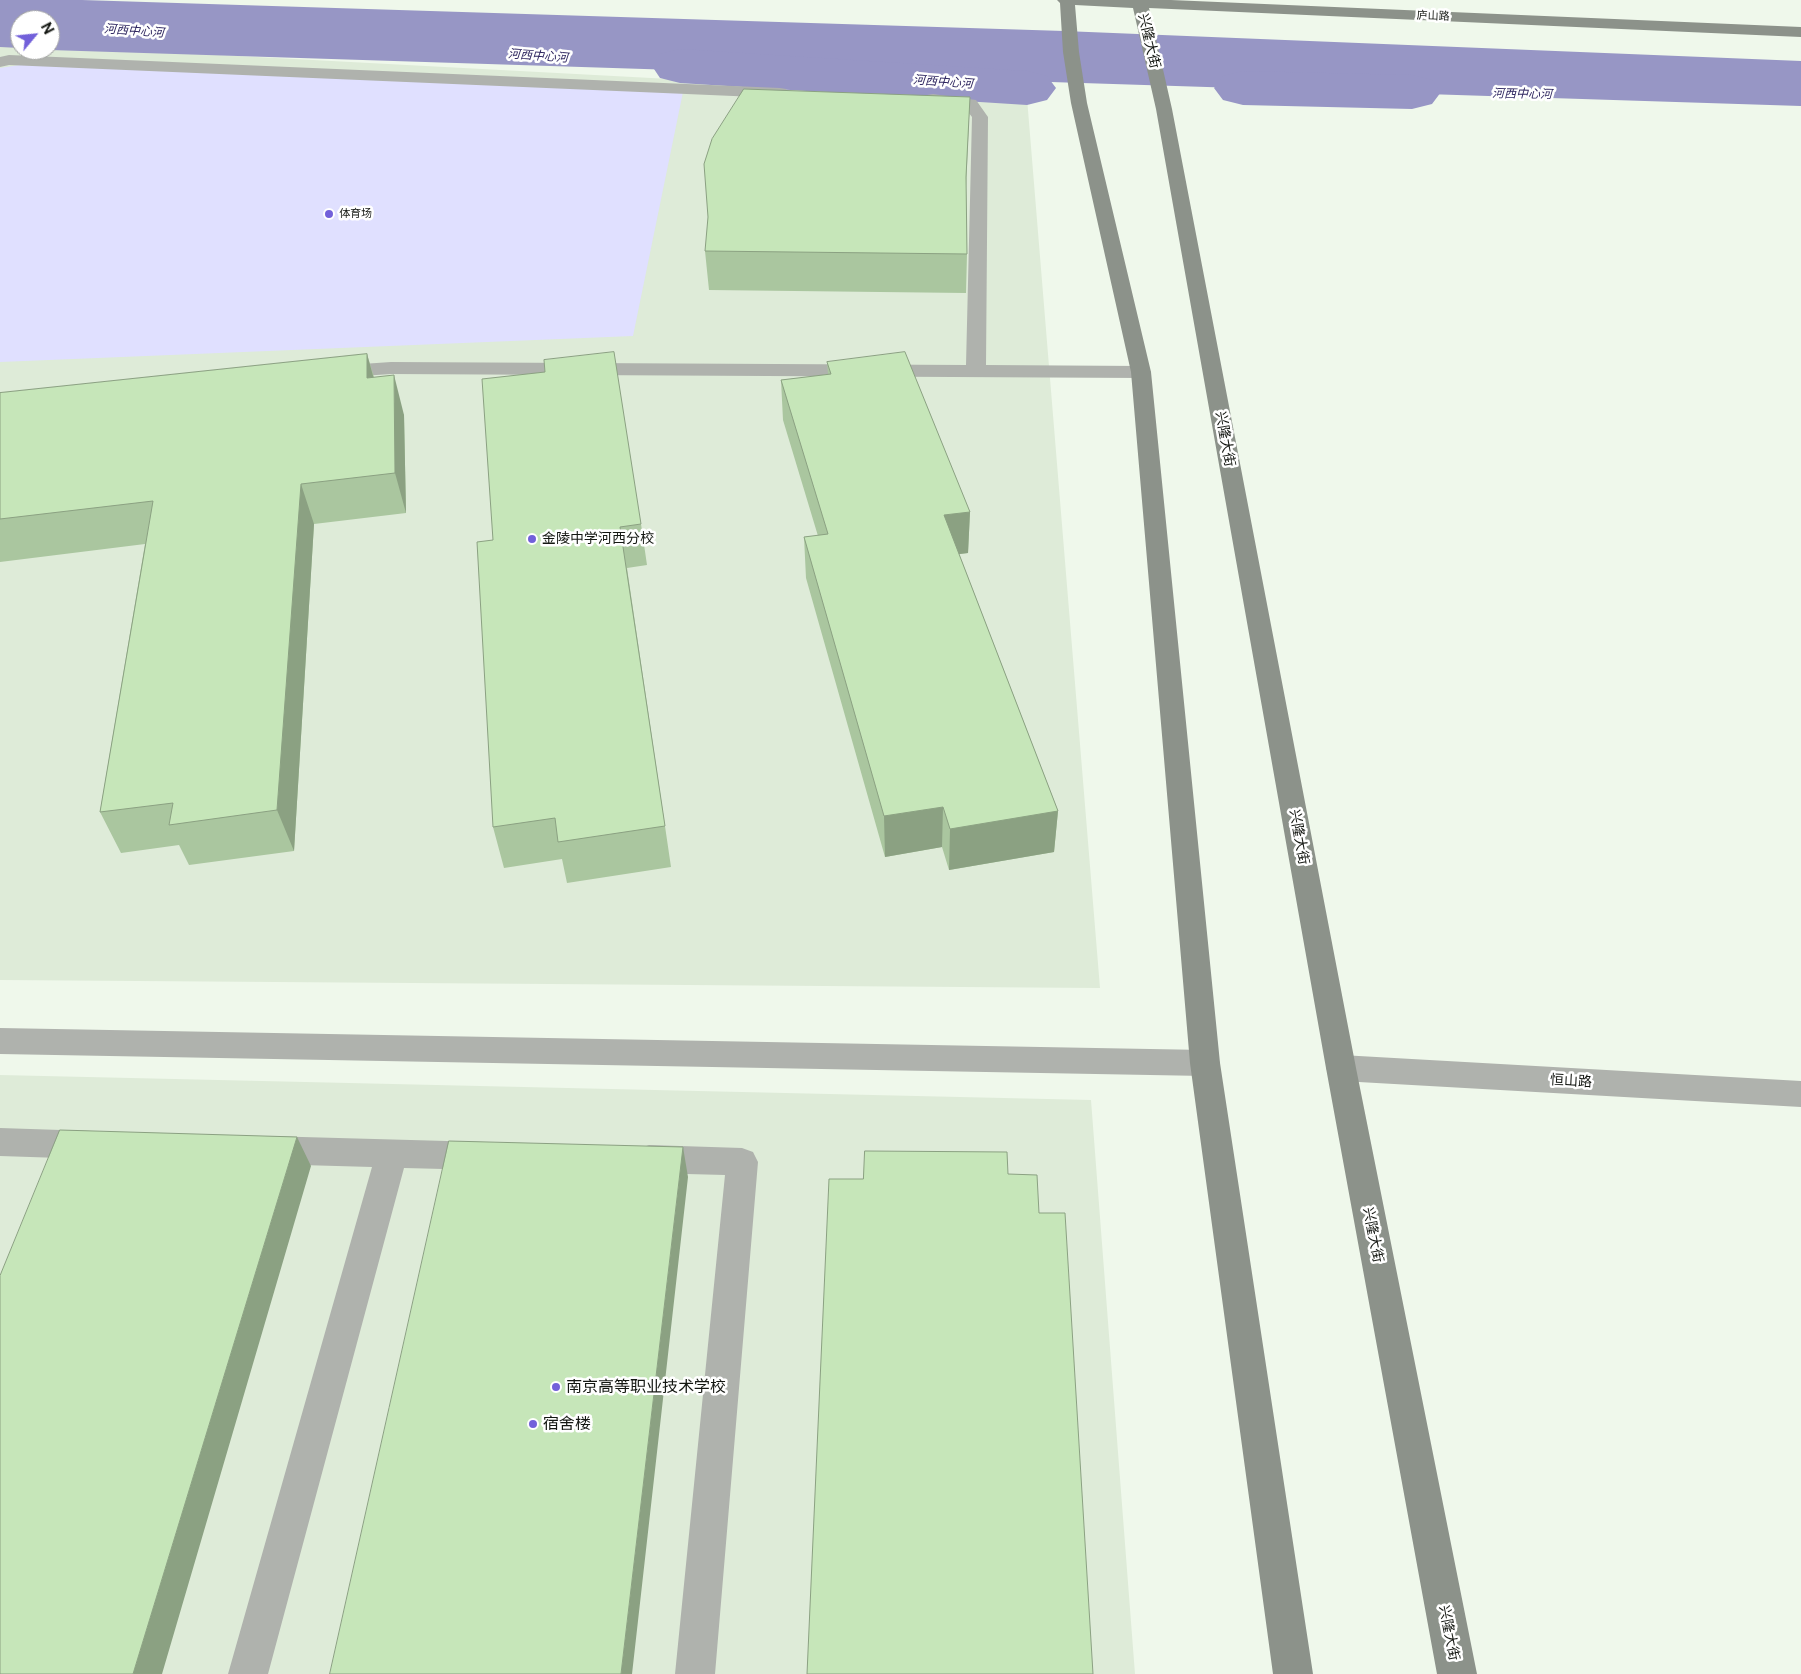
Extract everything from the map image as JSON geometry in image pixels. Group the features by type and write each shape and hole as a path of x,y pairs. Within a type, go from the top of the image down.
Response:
{"main road":[{"name":"庐山路","path":"1066,0 1139,1 1801,32"},
{"path":"1066,0 1071,52 1079,103 1141,372 1205,1063 1293,1674"},
{"name":"兴隆大街","path":"1139,1 1164,109 1341,1068 1457,1674"}],"street":[{"path":"0,62 19,60 796,93"},
{"path":"916,98 970,104 980,117 976,372"},
{"path":"313,373 391,368 1141,372"},
{"path":"0,1040 1205,1063"},
{"name":"恒山路","path":"1341,1068 1801,1094"},
{"path":"0,1142 118,1146"},
{"path":"235,1149 509,1156"},
{"path":"248,1674 392,1154"},
{"path":"616,1159 742,1162 695,1674"}],"shaded area":[{"name":"金陵中学河西分校","path":"0,43 10,44 10,60 60,60 60,47 1027,98 1100,988 0,980"},
{"name":"体育场","path":"33,63 683,92 633,336 0,362 0,68"},
{"name":"南京高等职业技术学校","path":"0,1075 1091,1100 1135,1674 0,1674"}],"water":[{"path":"0,0 82,0 1064,31 1801,61 1801,106 60,50 60,10 10,10 10,48 0,47"}],"building":[{"path":"744,89 970,97 966,177 967,254 705,251 708,217 704,164 712,139"},
{"path":"614,352 641,524 620,527 665,826 558,842 555,818 493,827 477,542 493,540 482,379 545,372 544,360"},
{"path":"905,352 970,512 944,515 1058,811 950,829 943,807 884,816 804,537 828,534 781,380 831,374 827,362"},
{"path":"367,354 367,378 394,375 395,473 301,484 277,810 169,825 173,803 100,812 153,501 0,519 0,393"},
{"path":"60,1130 297,1137 133,1674 0,1674 0,1276"},
{"name":"宿舍楼","path":"449,1141 683,1147 621,1674 330,1674"},
{"path":"865,1151 1007,1152 1008,1174 1037,1175 1039,1213 1065,1213 1093,1674 807,1674 829,1179 863,1179"}],"waterway":[{"name":"河西中心河","path":"680,66 1027,88"},
{"name":"河西中心河","path":"1243,88 1412,92"}],"place":[{"name":"体育场","path":"329,214"},
{"name":"金陵中学河西分校","path":"532,539"},
{"name":"南京高等职业技术学校","path":"556,1387"},
{"name":"宿舍楼","path":"533,1424"}]}
